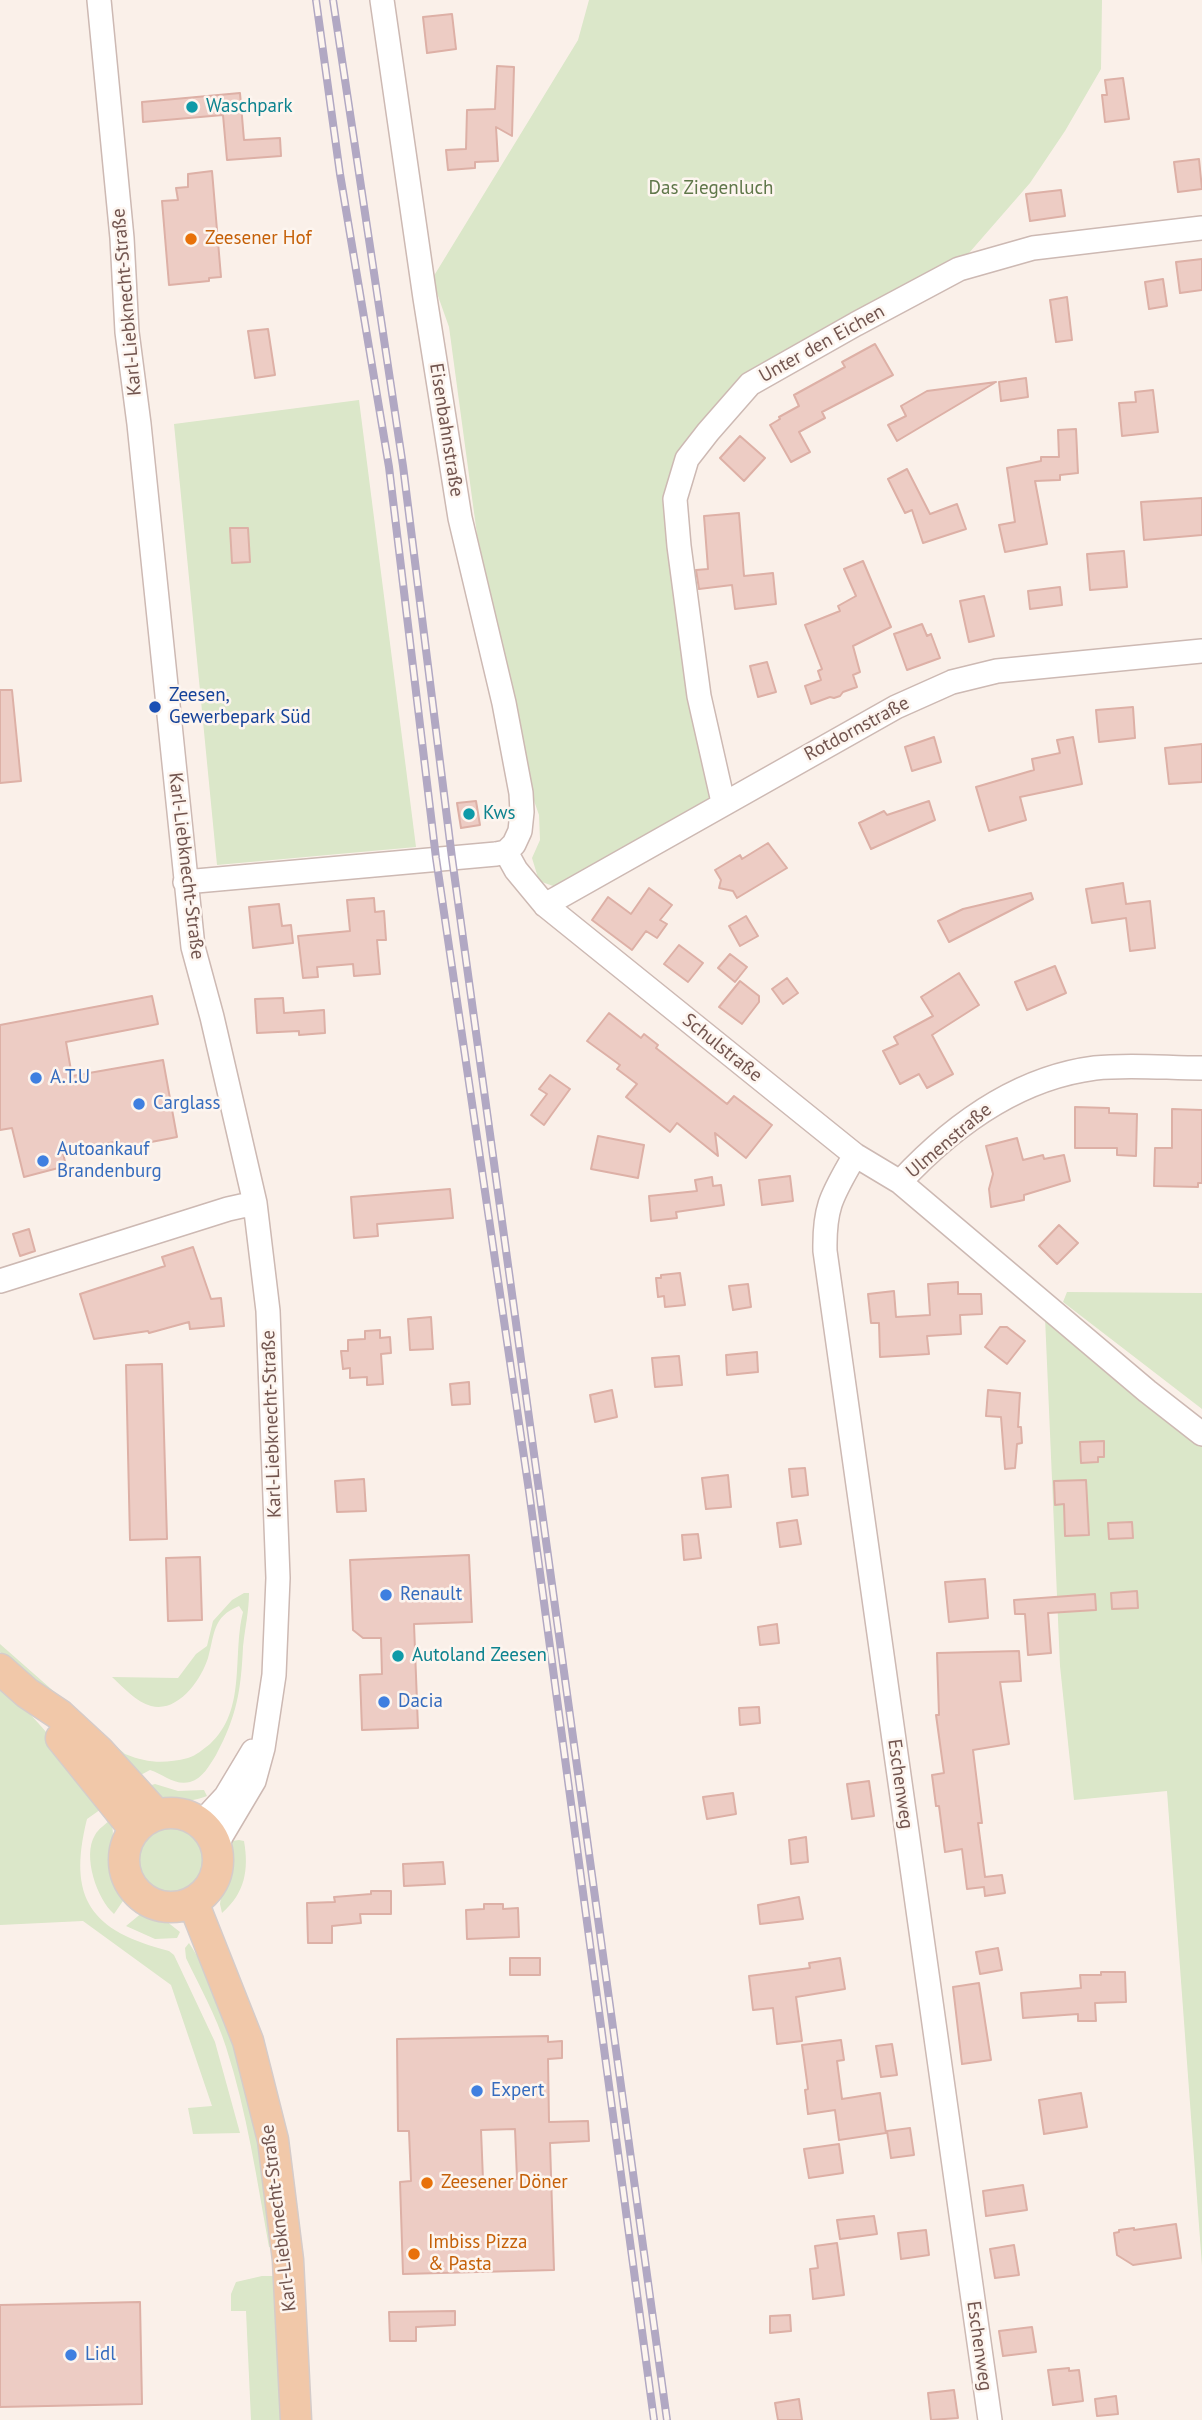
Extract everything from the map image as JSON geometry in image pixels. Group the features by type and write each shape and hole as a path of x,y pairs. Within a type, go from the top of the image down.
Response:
{"main road":[{"path":"0,1669 79,1733 146,1822"},
{"path":"172,1812 188,1815 209,1834 219,1858 217,1872 204,1895 193,1902 179,1907 151,1903 139,1895 130,1884 124,1870 127,1842 146,1822 172,1812"},
{"name":"Karl-Liebknecht-Straße","path":"193,1902 248,2040 273,2140 288,2260 296,2420"}],"street":[{"name":"Karl-Liebknecht-Straße","path":"99,0 122,238 127,332 139,424 193,947 255,1203 268,1311 278,1578 272,1701 254,1781 209,1834"},
{"name":"Eisenbahnstraße","path":"382,0 460,518 504,703 521,793 520,831 514,844 506,852"},
{"name":"Unter den Eichen","path":"723,802 699,696 675,499 687,459 708,432 750,384 959,269 1032,248 1202,228"},
{"name":"Rotdornstraße","path":"545,905 723,802 896,707 952,682 997,671 1202,651"},
{"path":"185,882 506,852"},
{"name":"Schulstraße","path":"506,852 516,870 545,905 855,1155 900,1182 1147,1391 1202,1434"},
{"name":"Ulmenstraße","path":"900,1182 922,1158 964,1123 998,1100 1057,1075 1097,1068 1202,1068"},
{"name":"Eschenweg","path":"855,1155 831,1197 825,1223 825,1251 990,2420"},
{"path":"0,1282 228,1209 255,1203"}],"green space":[{"name":"Das Ziegenluch","path":"589,0 1102,0 1101,69 1065,131 1030,183 969,253 907,298 750,384 708,432 675,499 723,802 556,887 539,881 532,858 540,840 539,815 509,708 478,542 449,327 432,279 578,40"},
{"path":"359,400 416,847 217,865 174,424"},
{"path":"1067,1292 1202,1293 1202,1409 1063,1302"},
{"path":"1045,1317 1202,1439 1202,2266 1167,1791 1074,1800 1060,1666"},
{"path":"249,1593 248,1606 241,1677 233,1715 211,1763 202,1775 190,1782 174,1781 150,1770 135,1778 32,1678 0,1652 0,1644 125,1754 156,1762 188,1758 210,1744 222,1730 229,1715 234,1699 243,1612 239,1606 230,1610 219,1621 205,1667 194,1685 179,1700 161,1707 145,1704 112,1677 178,1678 196,1654 207,1646 213,1621 232,1600"},
{"path":"0,1685 42,1728 104,1807 87,1819 82,1847 80,1871 91,1908 104,1922 120,1933 174,1955 215,2042 240,2133 193,2134 188,2108 212,2106 171,1985 83,1921 0,1925"},
{"path":"155,1784 178,1791 204,1790 207,1796 184,1801 166,1800 148,1786"},
{"path":"111,1819 112,1872 125,1898 114,1914 97,1888 90,1854 95,1835"},
{"path":"170,1826 193,1836 203,1859 193,1882 170,1892 147,1882 137,1859 147,1836"},
{"path":"232,1841 244,1841 244,1880 236,1897 222,1913 220,1904 222,1890 229,1877 230,1845"},
{"path":"143,1912 166,1921 180,1932 177,1938 155,1939 126,1926"},
{"path":"189,1943 209,1977 225,2013 249,2089 276,2247 269,2247 251,2146 226,2047 218,2024 186,1958 185,1948"},
{"path":"273,2276 281,2282 289,2420 251,2420 246,2311 231,2311 231,2294 236,2282"}],"building":[{"path":"452,14 456,49 427,53 423,17"},
{"path":"497,66 514,67 512,136 496,127 498,161 475,162 475,168 448,170 446,150 466,149 467,110 495,109"},
{"path":"1123,78 1129,119 1105,122 1102,95 1107,95 1105,80"},
{"path":"240,93 244,140 280,138 281,156 227,160 223,115 143,122 142,102"},
{"path":"1199,159 1202,189 1178,192 1174,162"},
{"name":"Zeesener Hof","path":"212,171 221,277 209,278 209,281 169,285 162,201 178,200 176,188 188,187 188,174"},
{"path":"1061,190 1065,216 1030,221 1026,194"},
{"path":"1202,259 1202,290 1180,293 1176,262"},
{"path":"1163,279 1167,306 1149,309 1145,282"},
{"path":"1067,297 1072,340 1056,342 1050,300"},
{"path":"268,329 275,375 255,378 248,331"},
{"path":"875,344 893,375 822,412 825,418 799,432 810,452 791,462 770,425 799,406 794,395 845,367 842,362"},
{"path":"1026,378 1028,397 1001,401 999,382"},
{"path":"996,382 897,441 888,425 906,416 901,406 927,391"},
{"path":"1153,390 1158,432 1122,436 1119,403 1136,402 1135,392"},
{"path":"1076,429 1078,473 1060,475 1060,480 1035,481 1047,544 1005,552 999,525 1015,522 1007,468 1041,461 1041,457 1059,457 1058,430"},
{"path":"740,436 765,458 744,481 720,458"},
{"path":"907,469 930,514 957,504 966,529 923,543 912,510 905,513 888,479"},
{"path":"1202,498 1202,535 1144,540 1141,502"},
{"path":"739,513 744,576 773,573 776,604 735,609 732,585 699,589 696,570 708,569 704,516"},
{"path":"230,528 248,528 250,562 232,563"},
{"path":"1124,551 1127,587 1090,590 1087,554"},
{"path":"863,561 891,627 853,646 860,672 853,675 857,687 843,692 840,696 811,704 805,686 821,680 818,671 822,669 805,625 840,611 838,606 856,596 844,569"},
{"path":"1060,587 1062,605 1030,609 1028,591"},
{"path":"984,596 994,636 969,642 960,601"},
{"path":"922,624 927,636 931,634 940,658 907,670 894,634"},
{"path":"767,662 776,692 758,697 750,666"},
{"path":"0,690 12,690 21,781 0,783"},
{"path":"1133,707 1135,738 1099,742 1096,710"},
{"path":"934,737 941,762 912,771 905,747"},
{"path":"1073,737 1082,784 1020,797 1026,820 989,831 976,787 1034,770 1032,759 1060,753 1057,740"},
{"path":"1202,744 1202,782 1169,784 1165,748"},
{"name":"Kws","path":"476,801 480,825 461,828 457,803"},
{"path":"929,801 935,820 871,849 859,823 884,811 887,815"},
{"path":"768,843 787,868 737,898 733,891 719,888 721,880 715,870 740,855 742,859"},
{"path":"1123,883 1126,904 1150,901 1155,948 1130,951 1126,918 1092,923 1086,889"},
{"path":"649,888 672,905 660,920 667,924 657,938 646,931 632,950 592,920 608,897 631,914"},
{"path":"1031,893 1033,899 949,942 938,921 963,909"},
{"path":"374,898 375,912 384,911 386,940 377,940 380,974 354,976 353,964 317,967 318,977 303,978 298,936 350,931 347,900"},
{"path":"279,904 282,926 291,925 293,943 253,948 249,907"},
{"path":"746,916 758,936 740,946 729,926"},
{"path":"679,945 703,963 688,982 664,964"},
{"path":"730,954 747,967 735,982 718,968"},
{"path":"1055,966 1066,993 1027,1010 1015,982"},
{"path":"959,973 979,1005 932,1035 953,1074 927,1088 919,1074 900,1084 883,1051 898,1044 894,1037 933,1016 921,997"},
{"path":"787,978 798,993 783,1004 772,989"},
{"path":"740,981 759,996 759,1002 742,1024 719,1007"},
{"path":"152,996 158,1024 66,1042 72,1076 163,1060 177,1137 115,1149 114,1142 63,1153 66,1166 24,1177 12,1128 0,1130 0,1025"},
{"path":"283,998 284,1013 324,1010 325,1033 257,1033 255,999"},
{"path":"609,1013 641,1038 644,1034 658,1045 656,1048 727,1104 734,1096 772,1125 746,1158 715,1133 718,1156 677,1123 670,1132 626,1097 637,1084 617,1069 620,1065 587,1041"},
{"path":"550,1075 570,1089 544,1125 531,1115 547,1094 539,1089"},
{"path":"1075,1107 1109,1108 1109,1113 1137,1114 1136,1156 1117,1155 1117,1148 1075,1148"},
{"path":"1172,1109 1202,1110 1202,1183 1198,1183 1198,1187 1154,1186 1155,1148 1172,1148"},
{"path":"598,1136 644,1145 638,1178 591,1169"},
{"path":"1017,1138 1023,1160 1043,1155 1044,1159 1064,1155 1070,1181 1024,1195 1024,1200 991,1207 989,1189 993,1174 986,1146"},
{"path":"790,1176 793,1201 762,1205 759,1180"},
{"path":"712,1177 713,1186 721,1185 724,1205 676,1212 677,1218 651,1221 649,1196 697,1191 695,1180"},
{"path":"450,1189 453,1218 377,1224 378,1236 354,1238 351,1197"},
{"path":"1059,1225 1078,1243 1057,1264 1039,1246"},
{"path":"29,1229 35,1251 20,1256 13,1234"},
{"path":"193,1247 211,1299 221,1298 224,1326 190,1329 189,1322 149,1333 94,1339 80,1294 165,1266 162,1257"},
{"path":"680,1273 685,1305 665,1307 664,1296 658,1297 656,1278"},
{"path":"958,1282 958,1294 981,1294 982,1314 960,1315 961,1334 927,1336 929,1354 880,1357 879,1323 871,1323 868,1294 894,1291 896,1317 930,1315 928,1284"},
{"path":"748,1284 751,1307 733,1310 729,1286"},
{"path":"431,1317 433,1349 410,1350 408,1319"},
{"path":"1000,1327 1007,1327 1025,1341 1007,1364 985,1347"},
{"path":"380,1330 380,1338 390,1337 391,1353 381,1354 383,1384 367,1385 367,1377 350,1378 350,1368 343,1369 341,1351 348,1351 348,1340 365,1339 365,1331"},
{"path":"757,1352 758,1372 727,1375 726,1355"},
{"path":"679,1356 682,1385 655,1387 652,1358"},
{"path":"162,1364 167,1539 130,1540 126,1365"},
{"path":"469,1382 470,1404 452,1405 450,1384"},
{"path":"612,1390 617,1417 595,1422 590,1395"},
{"path":"988,1390 1020,1393 1018,1427 1021,1427 1022,1443 1017,1444 1015,1468 1005,1469 1001,1417 986,1416"},
{"path":"1104,1441 1104,1457 1098,1457 1098,1462 1081,1463 1080,1442"},
{"path":"805,1468 808,1495 792,1497 789,1469"},
{"path":"728,1475 731,1507 706,1509 702,1478"},
{"path":"364,1479 366,1511 337,1512 335,1481"},
{"path":"1086,1480 1089,1535 1065,1536 1064,1504 1055,1505 1054,1481"},
{"path":"797,1520 801,1544 780,1547 777,1523"},
{"path":"1132,1522 1133,1538 1109,1539 1108,1523"},
{"path":"698,1534 701,1558 684,1560 682,1535"},
{"name":"Autoland Zeesen","path":"469,1555 472,1622 414,1624 418,1728 362,1730 360,1675 382,1674 381,1638 363,1638 353,1630 350,1560"},
{"path":"200,1557 202,1620 168,1621 166,1558"},
{"path":"985,1579 988,1618 949,1622 945,1582"},
{"path":"1137,1591 1138,1608 1112,1609 1111,1593"},
{"path":"1095,1594 1096,1610 1048,1613 1051,1653 1028,1655 1025,1614 1015,1614 1014,1600"},
{"path":"777,1624 779,1643 760,1645 758,1627"},
{"path":"1019,1651 1021,1681 1000,1682 1009,1744 973,1750 985,1877 1002,1875 1005,1893 985,1896 984,1887 967,1889 962,1849 945,1852 932,1775 944,1773 936,1715 939,1715 937,1653"},
{"path":"759,1707 760,1723 740,1725 739,1708"},
{"path":"869,1781 874,1816 852,1819 847,1784"},
{"path":"733,1793 736,1814 707,1819 703,1797"},
{"path":"806,1837 808,1862 791,1864 789,1840"},
{"path":"443,1862 445,1884 404,1886 403,1864"},
{"path":"371,1891 391,1891 391,1914 360,1914 361,1923 332,1926 332,1943 308,1943 307,1903 335,1902 334,1897 371,1894"},
{"path":"799,1897 803,1919 760,1924 758,1905"},
{"path":"484,1904 503,1904 503,1909 518,1908 519,1937 467,1939 466,1910 484,1909"},
{"path":"998,1948 1002,1970 980,1974 976,1952"},
{"path":"510,1958 540,1958 540,1975 510,1975"},
{"path":"840,1958 845,1989 796,1997 802,2041 777,2044 773,2008 753,2010 749,1976 810,1968 809,1963"},
{"path":"1101,1972 1125,1972 1126,2002 1095,2003 1096,2021 1078,2021 1078,2014 1023,2018 1021,1993 1081,1988 1080,1975 1101,1975"},
{"path":"979,1983 991,2060 962,2064 953,1987"},
{"path":"548,2036 548,2042 562,2041 562,2058 548,2059 549,2122 588,2121 589,2141 550,2143 554,2270 403,2274 400,2182 411,2181 409,2131 398,2131 397,2039","holes":["515,2129 517,2179 483,2180 481,2130"]},
{"path":"841,2040 844,2060 837,2061 842,2099 880,2093 886,2133 839,2140 835,2110 808,2114 805,2090 808,2089 802,2045"},
{"path":"892,2044 897,2075 881,2077 876,2046"},
{"path":"1081,2093 1087,2127 1044,2134 1039,2100"},
{"path":"910,2128 914,2155 891,2158 887,2131"},
{"path":"839,2144 843,2173 809,2178 804,2149"},
{"path":"1023,2185 1027,2210 986,2216 983,2191"},
{"path":"874,2216 877,2234 840,2239 837,2220"},
{"path":"1176,2224 1181,2258 1133,2265 1117,2255 1114,2233 1119,2230"},
{"path":"926,2230 929,2255 901,2259 898,2233"},
{"path":"837,2243 844,2295 813,2299 810,2269 818,2268 815,2246"},
{"path":"1014,2245 1019,2275 995,2278 990,2249"},
{"name":"Lidl","path":"140,2302 142,2404 0,2407 0,2305"},
{"path":"455,2311 455,2325 416,2327 416,2341 390,2341 389,2312"},
{"path":"790,2315 791,2331 770,2333 770,2316"},
{"path":"1032,2327 1036,2352 1003,2356 999,2331"},
{"path":"1069,2368 1069,2371 1079,2370 1083,2401 1053,2405 1048,2370"},
{"path":"954,2390 958,2418 931,2420 928,2393"},
{"path":"1116,2396 1118,2414 1097,2416 1095,2399"},
{"path":"799,2399 802,2420 778,2420 775,2403"}],"railway":[{"path":"316,0 340,174 389,467 436,858 529,1491 654,2420"},
{"path":"333,0 403,466 452,858 667,2420"}],"place":[{"name":"Waschpark","path":"192,107"},
{"name":"Zeesener Hof","path":"191,239"},
{"name":"Zeesen, Gewerbepark Süd","path":"155,707"},
{"name":"Kws","path":"469,814"},
{"name":"A.T.U","path":"36,1078"},
{"name":"Carglass","path":"139,1104"},
{"name":"Autoankauf Brandenburg","path":"43,1161"},
{"name":"Renault","path":"386,1595"},
{"name":"Autoland Zeesen","path":"398,1656"},
{"name":"Dacia","path":"384,1702"},
{"name":"Expert","path":"477,2091"},
{"name":"Zeesener Döner","path":"427,2183"},
{"name":"Imbiss Pizza & Pasta","path":"414,2254"},
{"name":"Lidl","path":"71,2355"}]}
